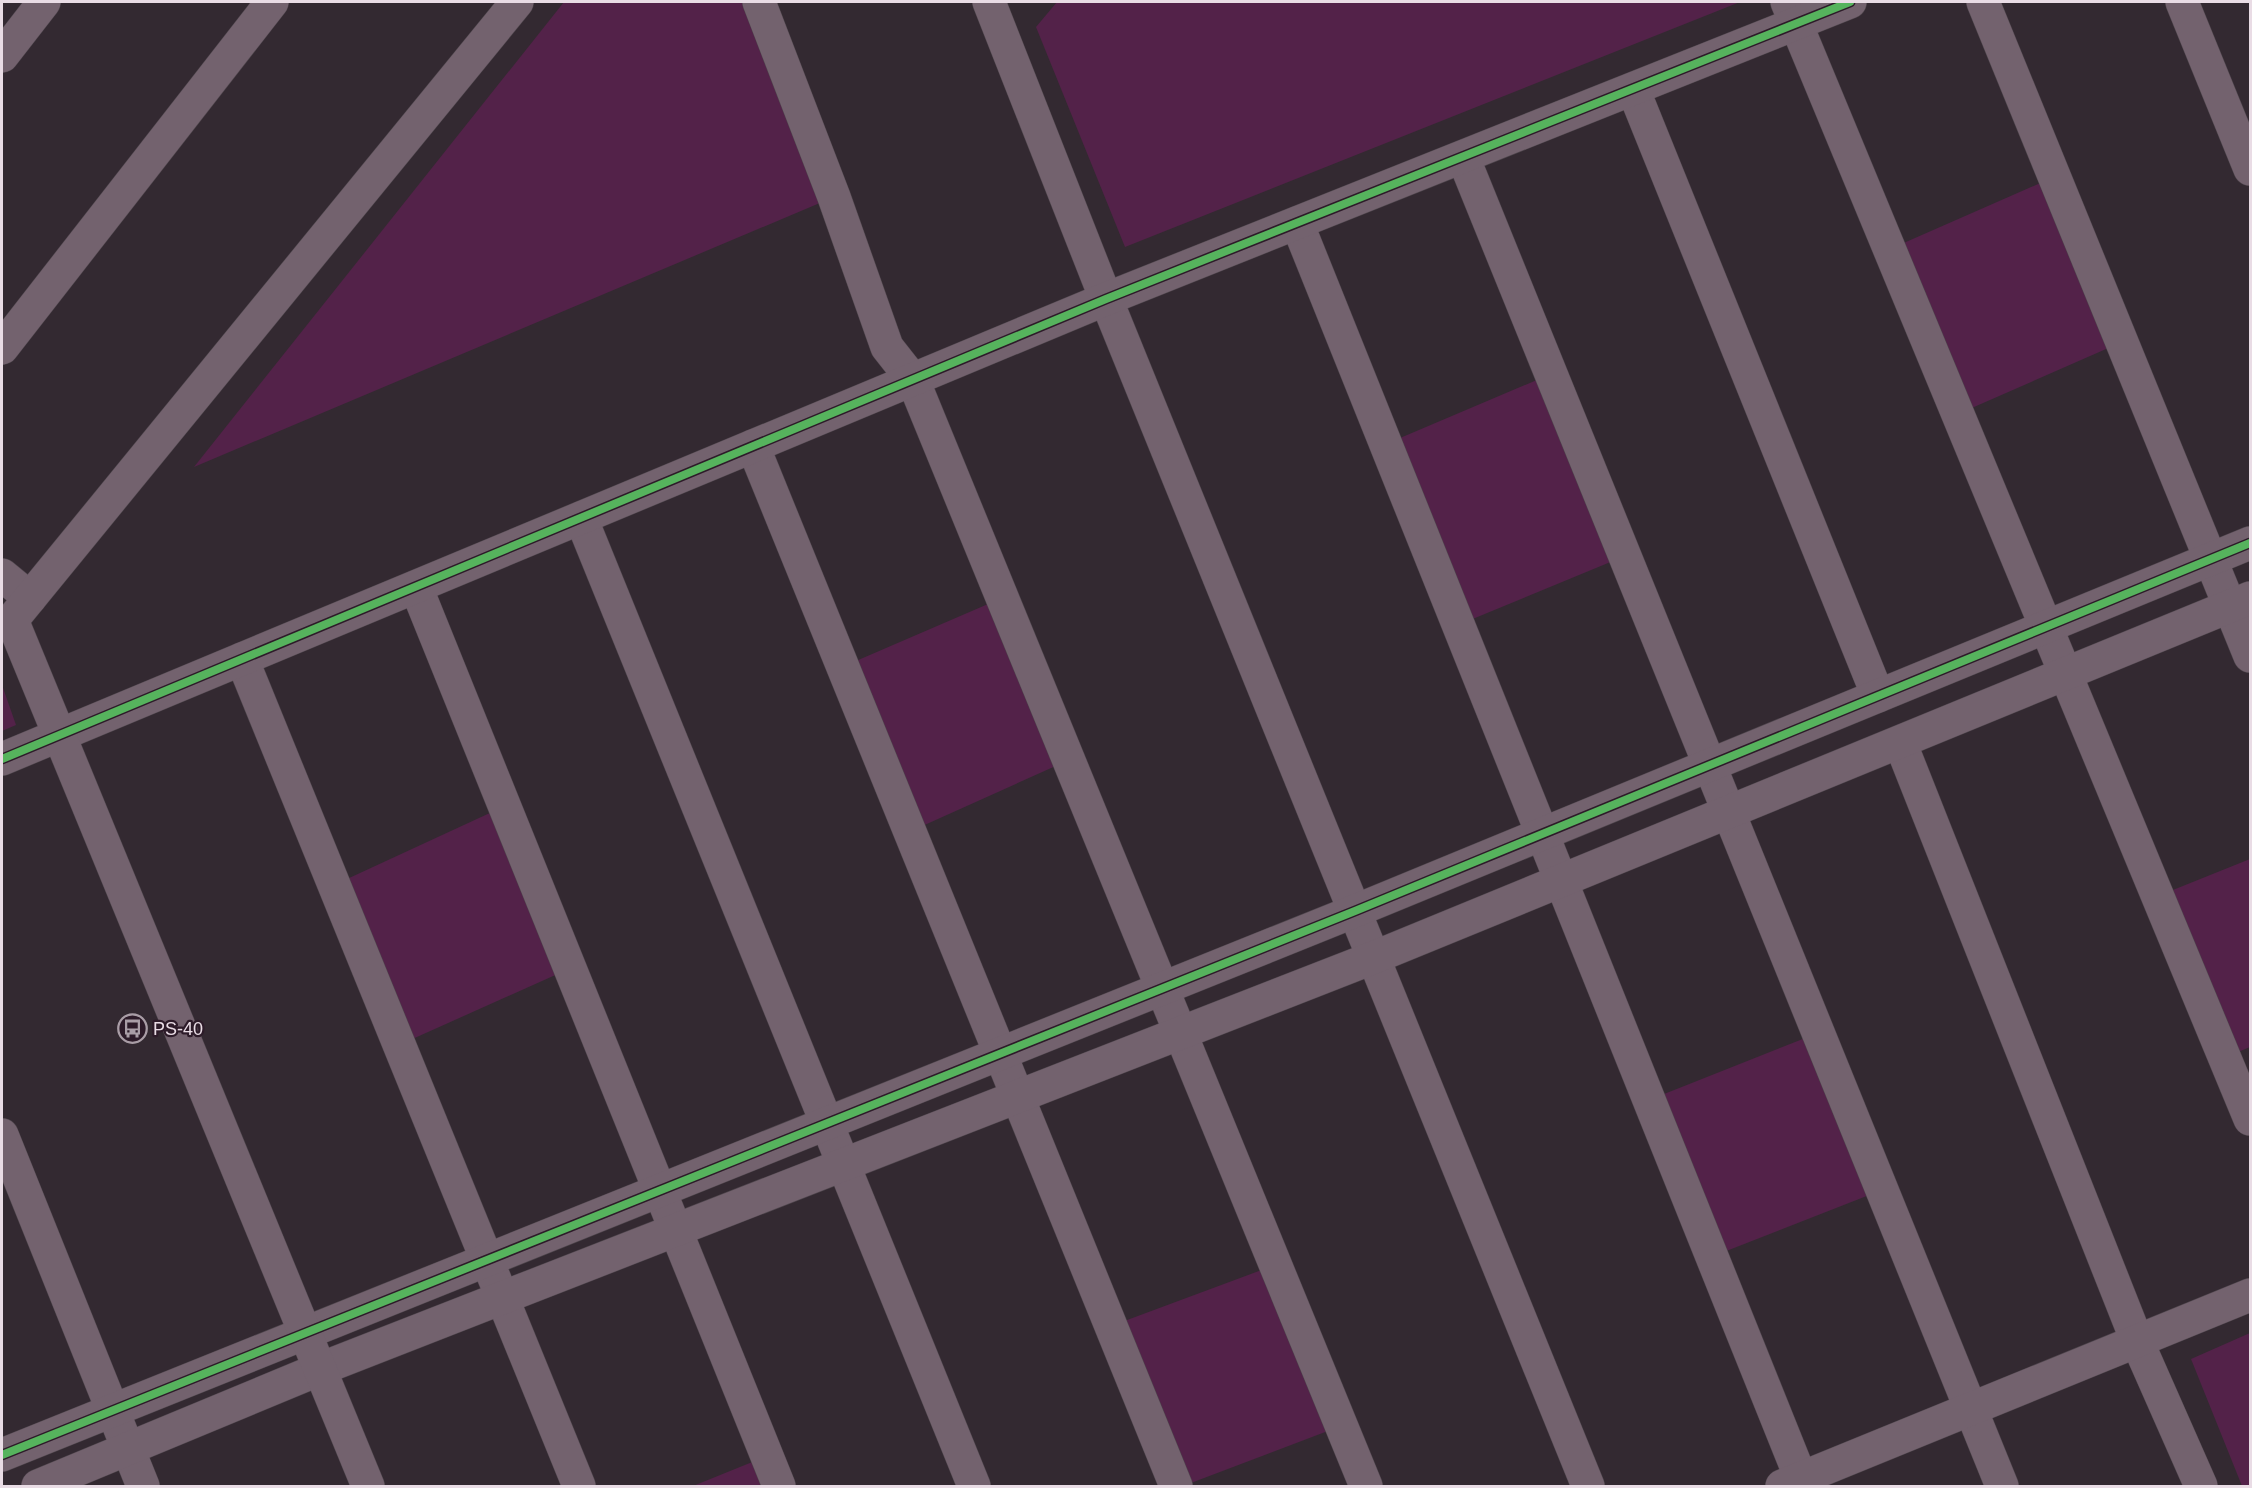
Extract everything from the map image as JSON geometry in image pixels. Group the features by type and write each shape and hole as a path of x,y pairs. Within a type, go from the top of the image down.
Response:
{"street":[{"path":"2,56 44,2"},
{"path":"2,348 272,2"},
{"path":"368,1486 12,620 517,2"},
{"path":"759,2 834,197 887,347 914,380 1366,1486"},
{"path":"2,759 1106,299 1633,88 1792,12 1850,2"},
{"path":"1983,2 2211,560 2240,602 2250,656"},
{"path":"2182,2 2250,169"},
{"path":"1002,10 1106,299 1588,1486"},
{"path":"1792,12 2250,1119"},
{"path":"1633,88 1878,696"},
{"path":"1463,157 2002,1486"},
{"path":"1297,223 1561,881 1795,1484 2250,1295"},
{"path":"753,447 1176,1486"},
{"path":"581,518 974,1486"},
{"path":"2,1455 1355,911 2250,543"},
{"path":"2,575 30,598"},
{"path":"416,587 779,1486"},
{"path":"38,1486 320,1369 1375,957 2240,602"},
{"path":"242,659 579,1486"},
{"path":"1900,742 2137,1341 2201,1486"},
{"path":"2,1136 143,1486"}],"shaded area":[{"path":"564,2 759,2 834,197 194,467"},
{"path":"1057,2 1740,2 1125,247 1036,27"},
{"path":"2054,177 2122,342 1958,414 1890,249"},
{"path":"1551,374 1625,556 1458,625 1393,441"},
{"path":"1002,598 1069,760 909,832 842,667"},
{"path":"2,685 16,725 2,731"},
{"path":"505,806 571,968 399,1045 334,885"},
{"path":"2250,859 2250,1047 2231,1055 2158,896"},
{"path":"1818,1033 1882,1190 1711,1257 1649,1100"},
{"path":"1275,1265 1341,1426 1183,1486 1111,1326"},
{"path":"2250,1333 2250,1486 2242,1486 2191,1359"},
{"path":"767,1456 779,1486 693,1486"}],"cycle path":[{"path":"2,759 1106,299 1850,2"},
{"path":"2,1455 1355,911 2250,543"}],"place":[{"name":"PS-40","path":"132,1029"}]}
